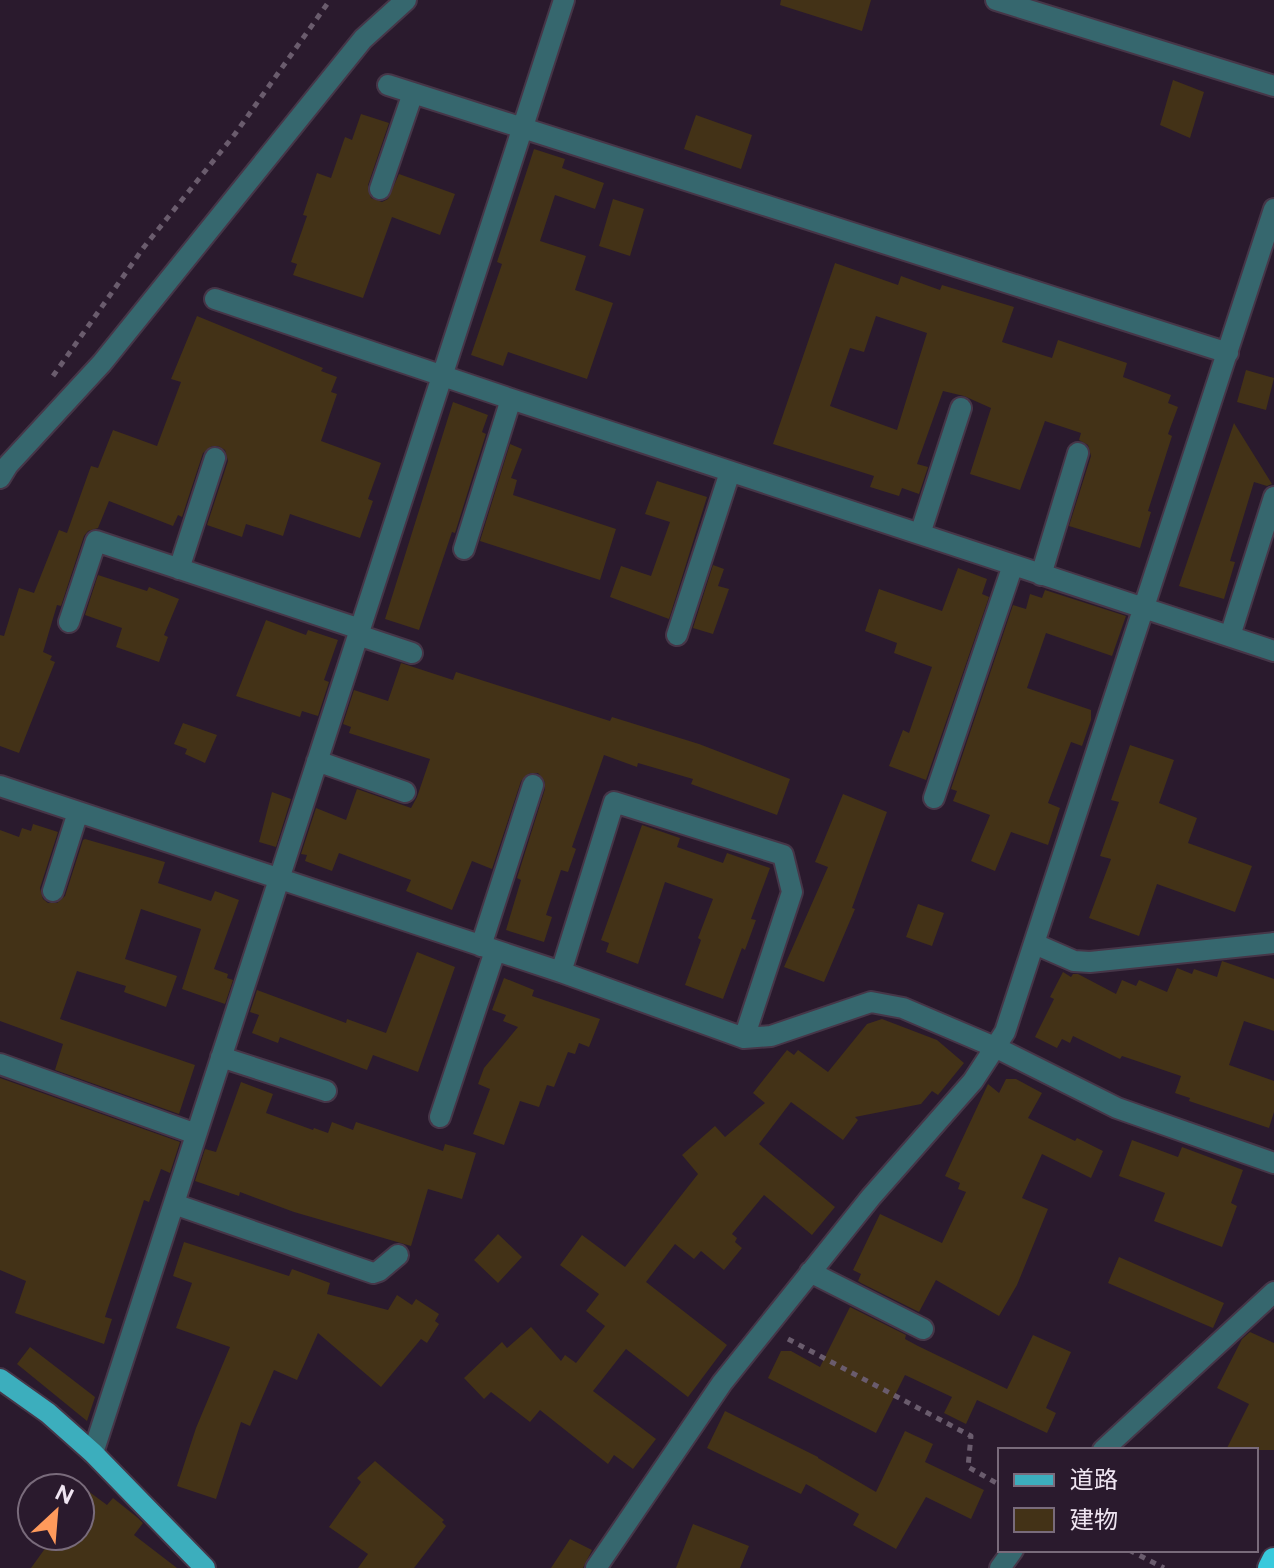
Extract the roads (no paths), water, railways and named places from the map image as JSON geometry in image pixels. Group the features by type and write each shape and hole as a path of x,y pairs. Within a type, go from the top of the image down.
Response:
{"highway":[{"path":"1270,1568 1274,1560"}],"main road":[{"path":"0,1379 48,1413 93,1453 205,1568"}],"street":[{"path":"0,478 8,465 112,352 363,39 406,0"},
{"path":"93,1453 564,0"},
{"path":"996,0 1274,86"},
{"path":"388,85 1228,353"},
{"path":"380,189 413,93"},
{"path":"596,1568 722,1383 810,1272 973,1081 1005,1032 1274,209"},
{"path":"215,299 1274,651"},
{"path":"464,549 511,399"},
{"path":"920,534 961,408"},
{"path":"1041,575 1078,453"},
{"path":"179,569 215,458"},
{"path":"677,635 730,472"},
{"path":"1230,636 1274,497"},
{"path":"69,622 96,541 412,653"},
{"path":"934,798 1013,565"},
{"path":"317,761 405,792"},
{"path":"440,1117 533,785"},
{"path":"0,786 561,972 744,1038 771,1036 871,1002 903,1008 997,1048 1117,1108 1274,1163"},
{"path":"561,972 614,802 783,855 792,892 744,1038"},
{"path":"53,891 78,812"},
{"path":"1035,944 1074,961 1090,962 1274,943"},
{"path":"221,1057 326,1091"},
{"path":"0,1064 196,1134"},
{"path":"174,1204 373,1273 398,1255"},
{"path":"810,1272 923,1329"},
{"path":"1105,1448 1274,1292"}]}
